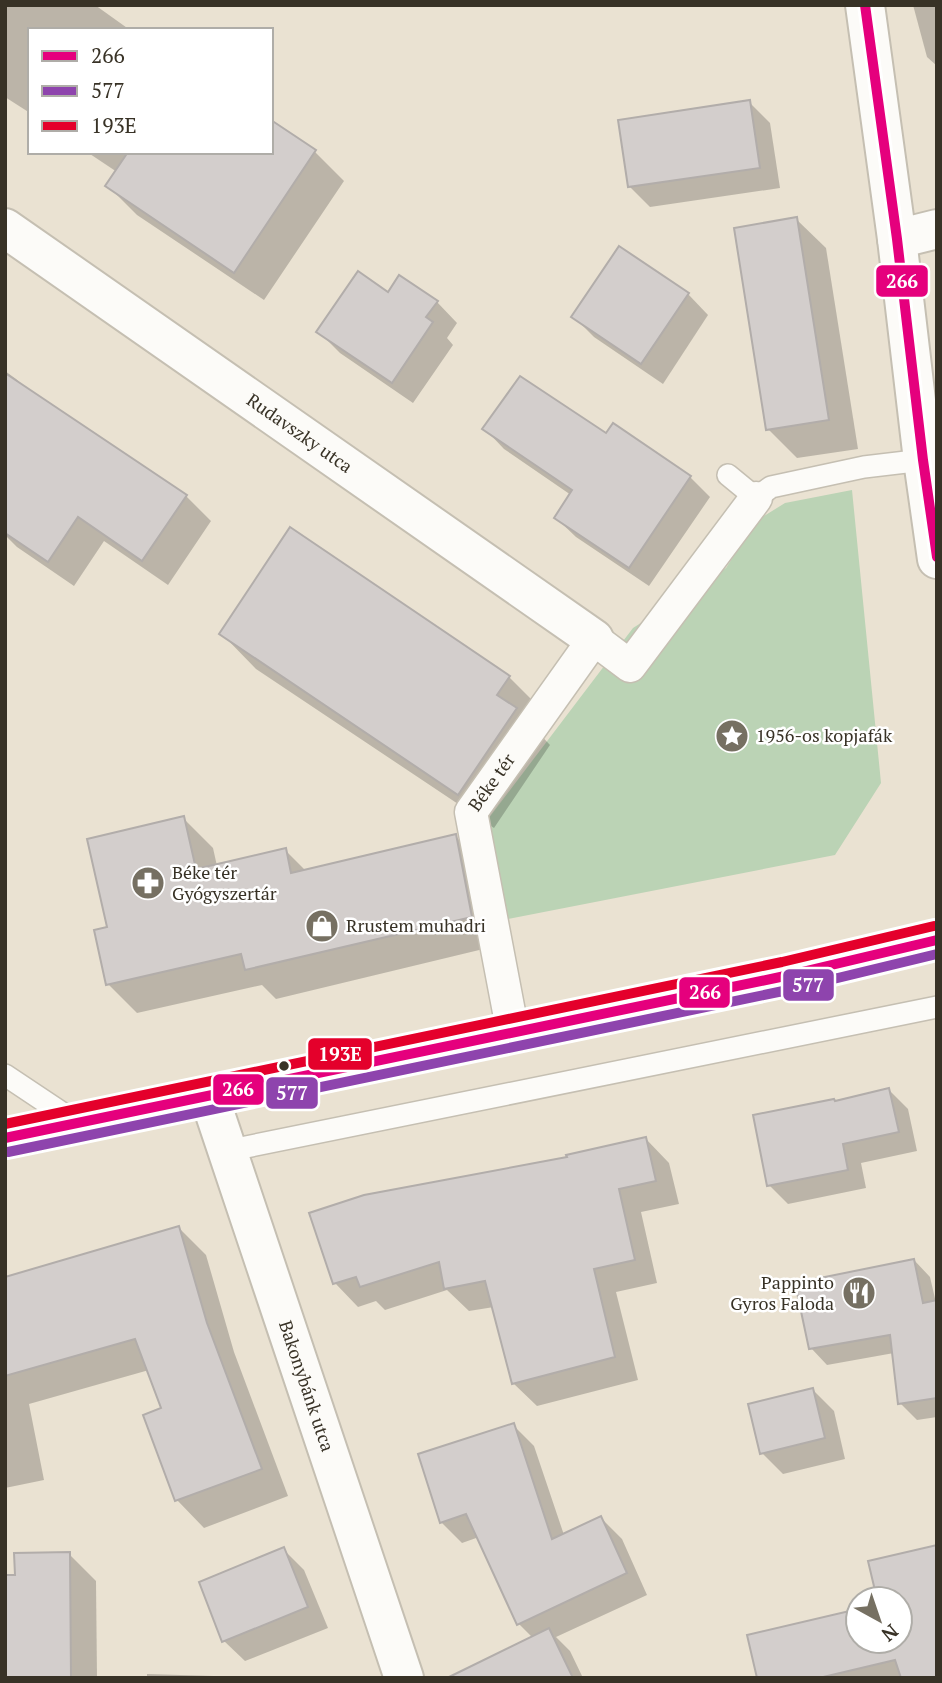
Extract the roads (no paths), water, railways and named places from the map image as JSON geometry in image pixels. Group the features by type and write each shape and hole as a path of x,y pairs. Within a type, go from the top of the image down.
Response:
{"street":[{"path":"866,5 937,559"},
{"name":"Rudavszky utca","path":"5,228 594,639"},
{"path":"897,239 937,229"},
{"path":"594,639 630,666 756,498"},
{"name":"Béke tér","path":"513,1033 471,812 594,639"},
{"path":"5,1138 785,976 937,940"},
{"name":"Bakonybánk utca","path":"209,1096 404,1678"}],"lane":[{"path":"728,475 756,498 771,487 863,467 923,460"},
{"path":"226,1151 937,1007"},
{"path":"5,1075 79,1124"}],"place":[{"name":"1956-os kopjafák","path":"732,736"},
{"name":"Béke tér Gyógyszertár","path":"148,883"},
{"name":"Rrustem muhadri","path":"322,926"},
{"name":"Pappinto Gyros Faloda","path":"859,1293"}]}
